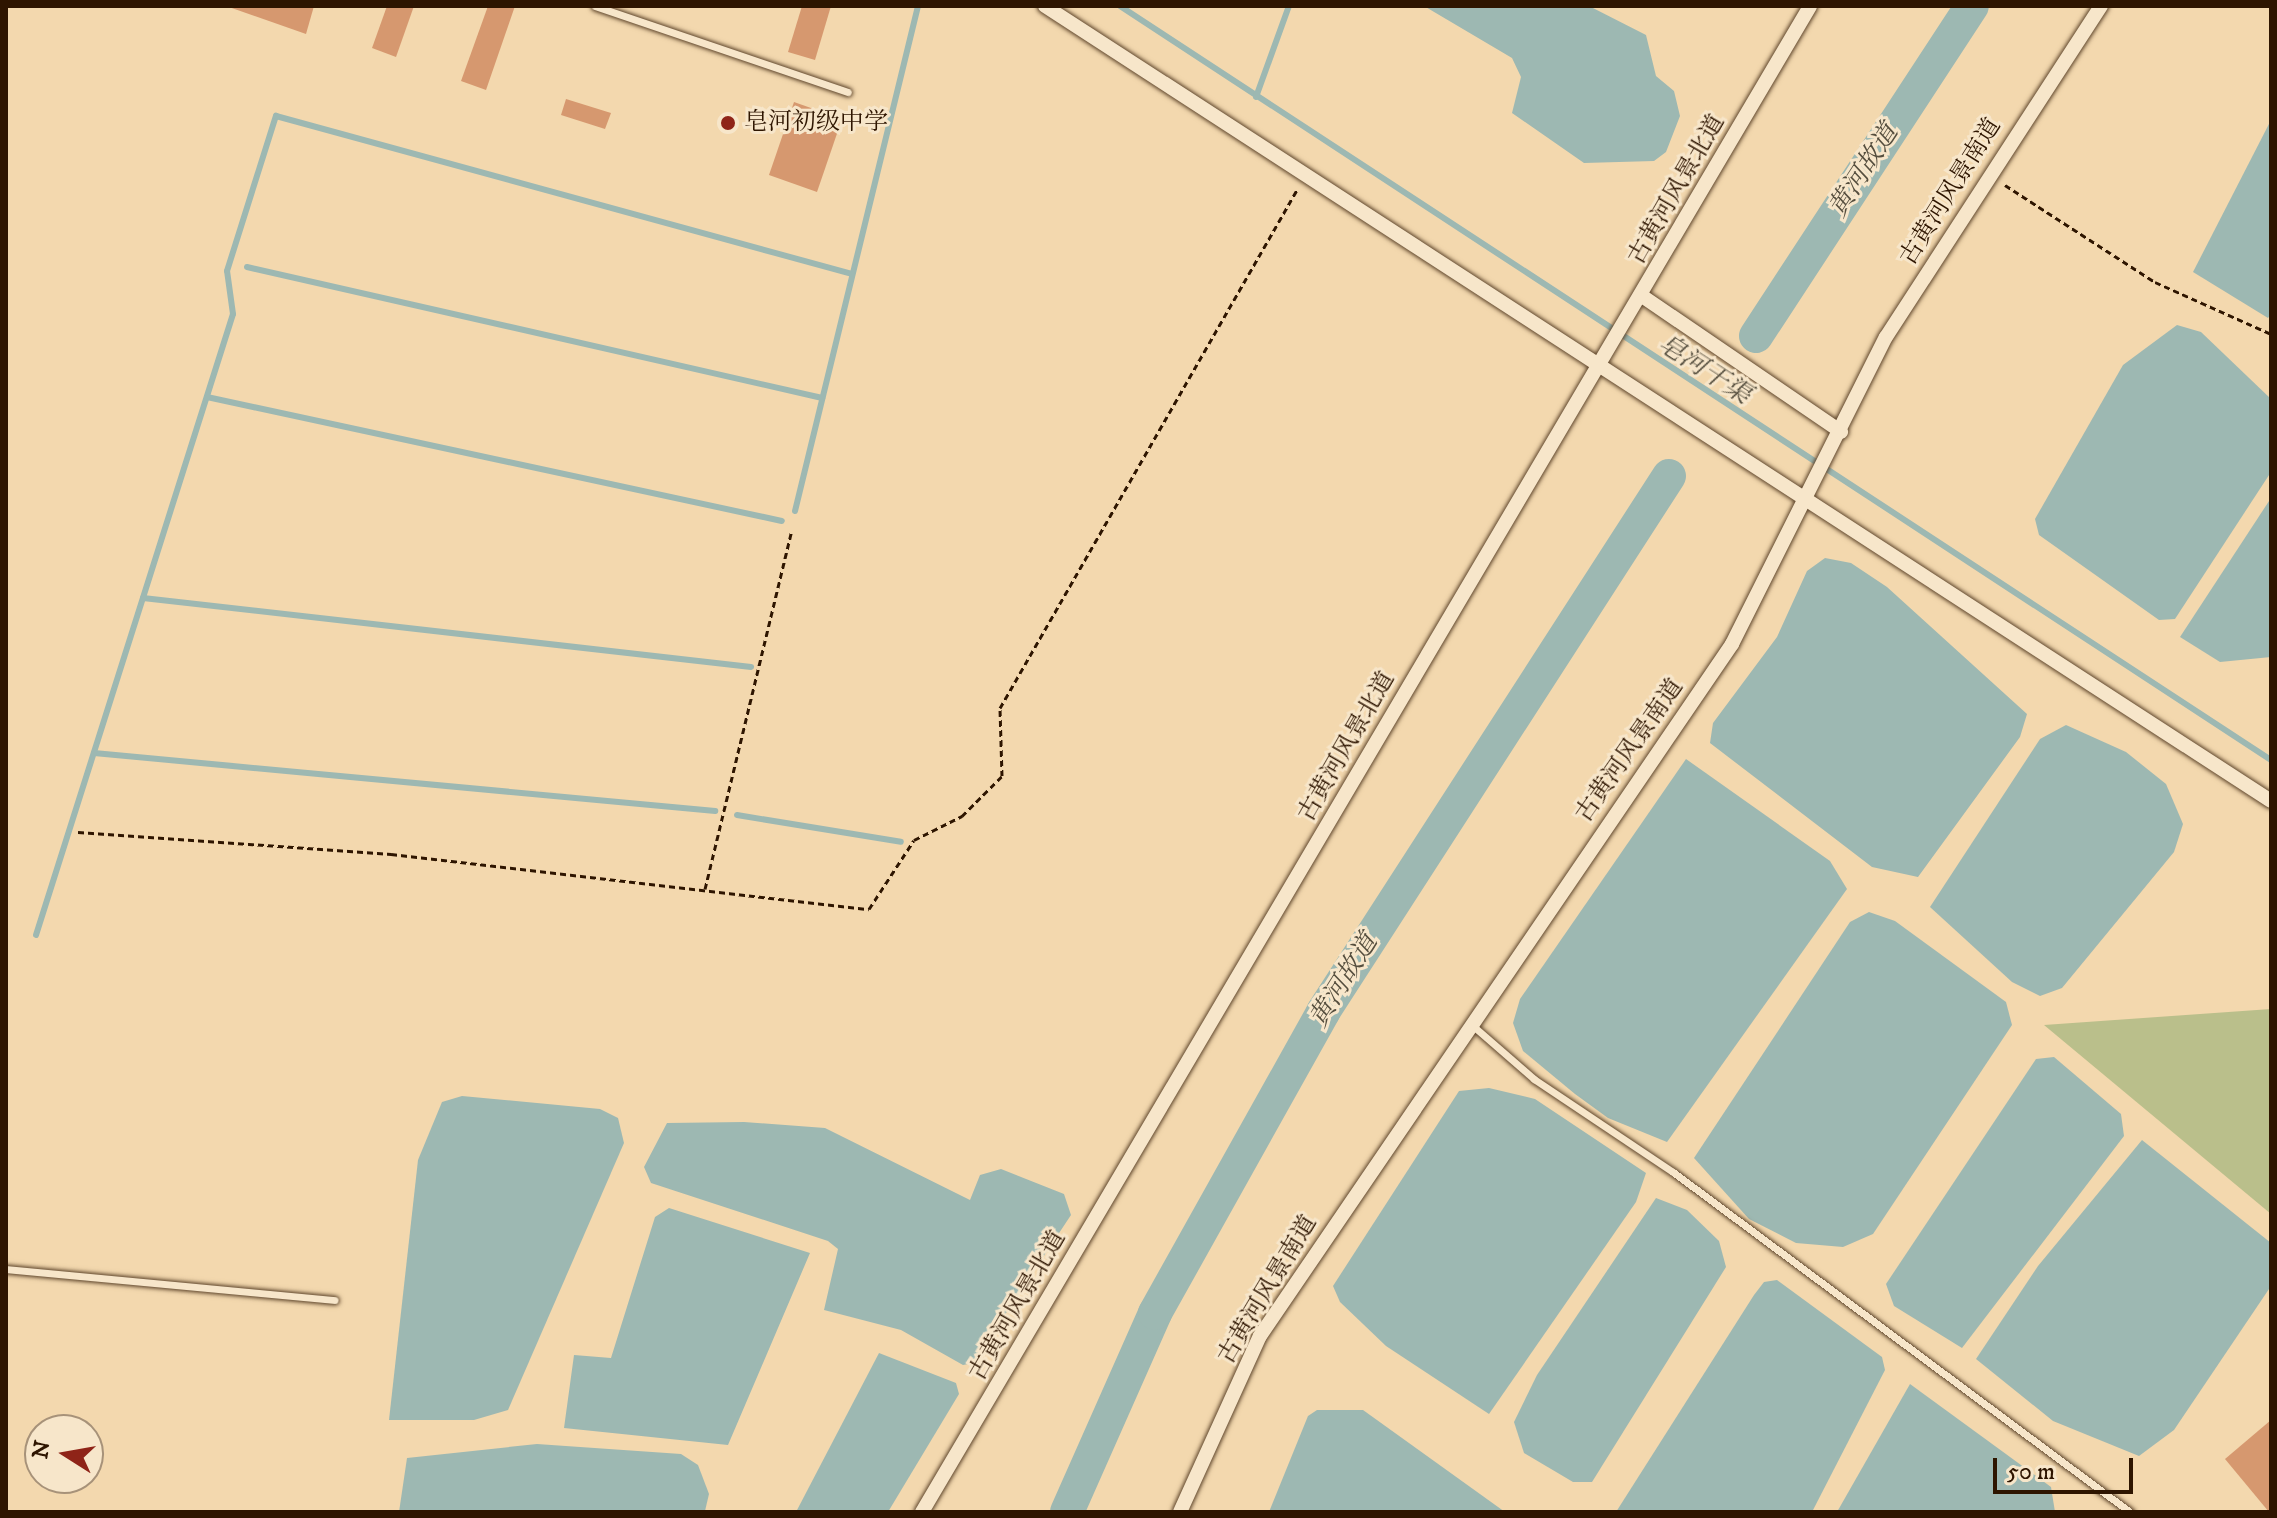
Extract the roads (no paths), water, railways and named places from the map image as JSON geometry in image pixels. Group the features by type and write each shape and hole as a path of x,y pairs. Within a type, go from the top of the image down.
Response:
{"street":[{"path":"1045,6 1600,360 1800,498 2271,801"},
{"name":"古黄河风景北道","path":"922,1512 1810,6"},
{"name":"古黄河风景南道","path":"1180,1512 1260,1336 1470,1023 1732,644 1800,498 1825,462 1886,337 1988,174 2101,6"},
{"path":"1638,301 1841,432"}],"lane":[{"path":"595,6 848,92"},
{"path":"1470,1023 1534,1079 1673,1172 2130,1512"},
{"path":"6,1269 335,1300"}],"water":[{"path":"1424,6 1589,6 1646,35 1656,76 1674,91 1680,116 1666,152 1654,161 1584,163 1512,113 1521,77 1512,58"},
{"path":"2271,120 2271,314 2268,318 2193,272"},
{"path":"2177,325 2201,332 2271,399 2271,472 2175,619 2159,620 2039,535 2035,519 2123,365"},
{"path":"2271,498 2271,657 2220,662 2180,637"},
{"path":"1825,558 1851,563 1887,587 2027,714 2020,737 1918,877 1872,867 1710,743 1713,723 1777,637 1807,571"},
{"path":"2066,725 2126,752 2166,784 2183,824 2174,852 2062,988 2040,996 2012,982 1930,907 2040,739"},
{"path":"1686,759 1830,861 1847,889 1667,1142 1608,1118 1575,1094 1523,1051 1513,1023 1520,999"},
{"path":"1869,912 1895,921 2006,1002 2012,1025 1873,1234 1843,1247 1796,1243 1749,1219 1694,1158 1850,922"},
{"path":"2054,1057 2121,1114 2124,1136 1962,1348 1894,1306 1886,1284 2036,1059"},
{"path":"1489,1088 1535,1099 1646,1173 1636,1202 1489,1414 1386,1346 1340,1302 1333,1286 1459,1091"},
{"path":"462,1096 600,1109 618,1118 624,1143 508,1410 474,1420 389,1420 418,1160 442,1102"},
{"path":"744,1122 825,1128 970,1200 980,1175 1001,1169 1064,1194 1071,1215 973,1363 963,1365 901,1330 824,1310 838,1249 828,1241 651,1183 644,1167 667,1123"},
{"path":"2142,1140 2271,1243 2271,1286 2174,1430 2139,1456 2053,1421 1976,1359 2038,1266"},
{"path":"1656,1198 1687,1210 1719,1241 1726,1267 1592,1482 1573,1482 1524,1453 1514,1422 1537,1375"},
{"path":"669,1208 810,1253 728,1445 564,1428 574,1355 611,1358 655,1217"},
{"path":"1777,1280 1882,1357 1885,1370 1812,1512 1616,1512 1754,1295 1764,1282"},
{"path":"879,1353 956,1383 959,1394 888,1512 796,1512"},
{"path":"1910,1384 2051,1487 2055,1512 1837,1512"},
{"path":"1317,1410 1363,1410 1505,1512 1269,1512 1308,1416"},
{"path":"537,1444 681,1454 698,1465 709,1494 705,1511 399,1512 407,1458"}],"waterway":[{"path":"795,511 918,6"},
{"name":"皂河干渠","path":"1120,6 2271,760"},
{"path":"1256,97 1289,6"},
{"name":"黄河故道","path":"1756,336 1972,6"},
{"path":"36,935 233,314 227,271 276,116 852,274"},
{"path":"247,267 822,398"},
{"path":"207,397 782,521"},
{"name":"黄河故道","path":"1067,1512 1155,1313 1323,1012 1669,476"},
{"path":"143,598 751,667"},
{"path":"94,753 715,811"},
{"path":"737,815 901,842"}],"place":[{"name":"皂河初级中学","path":"728,123"}]}
